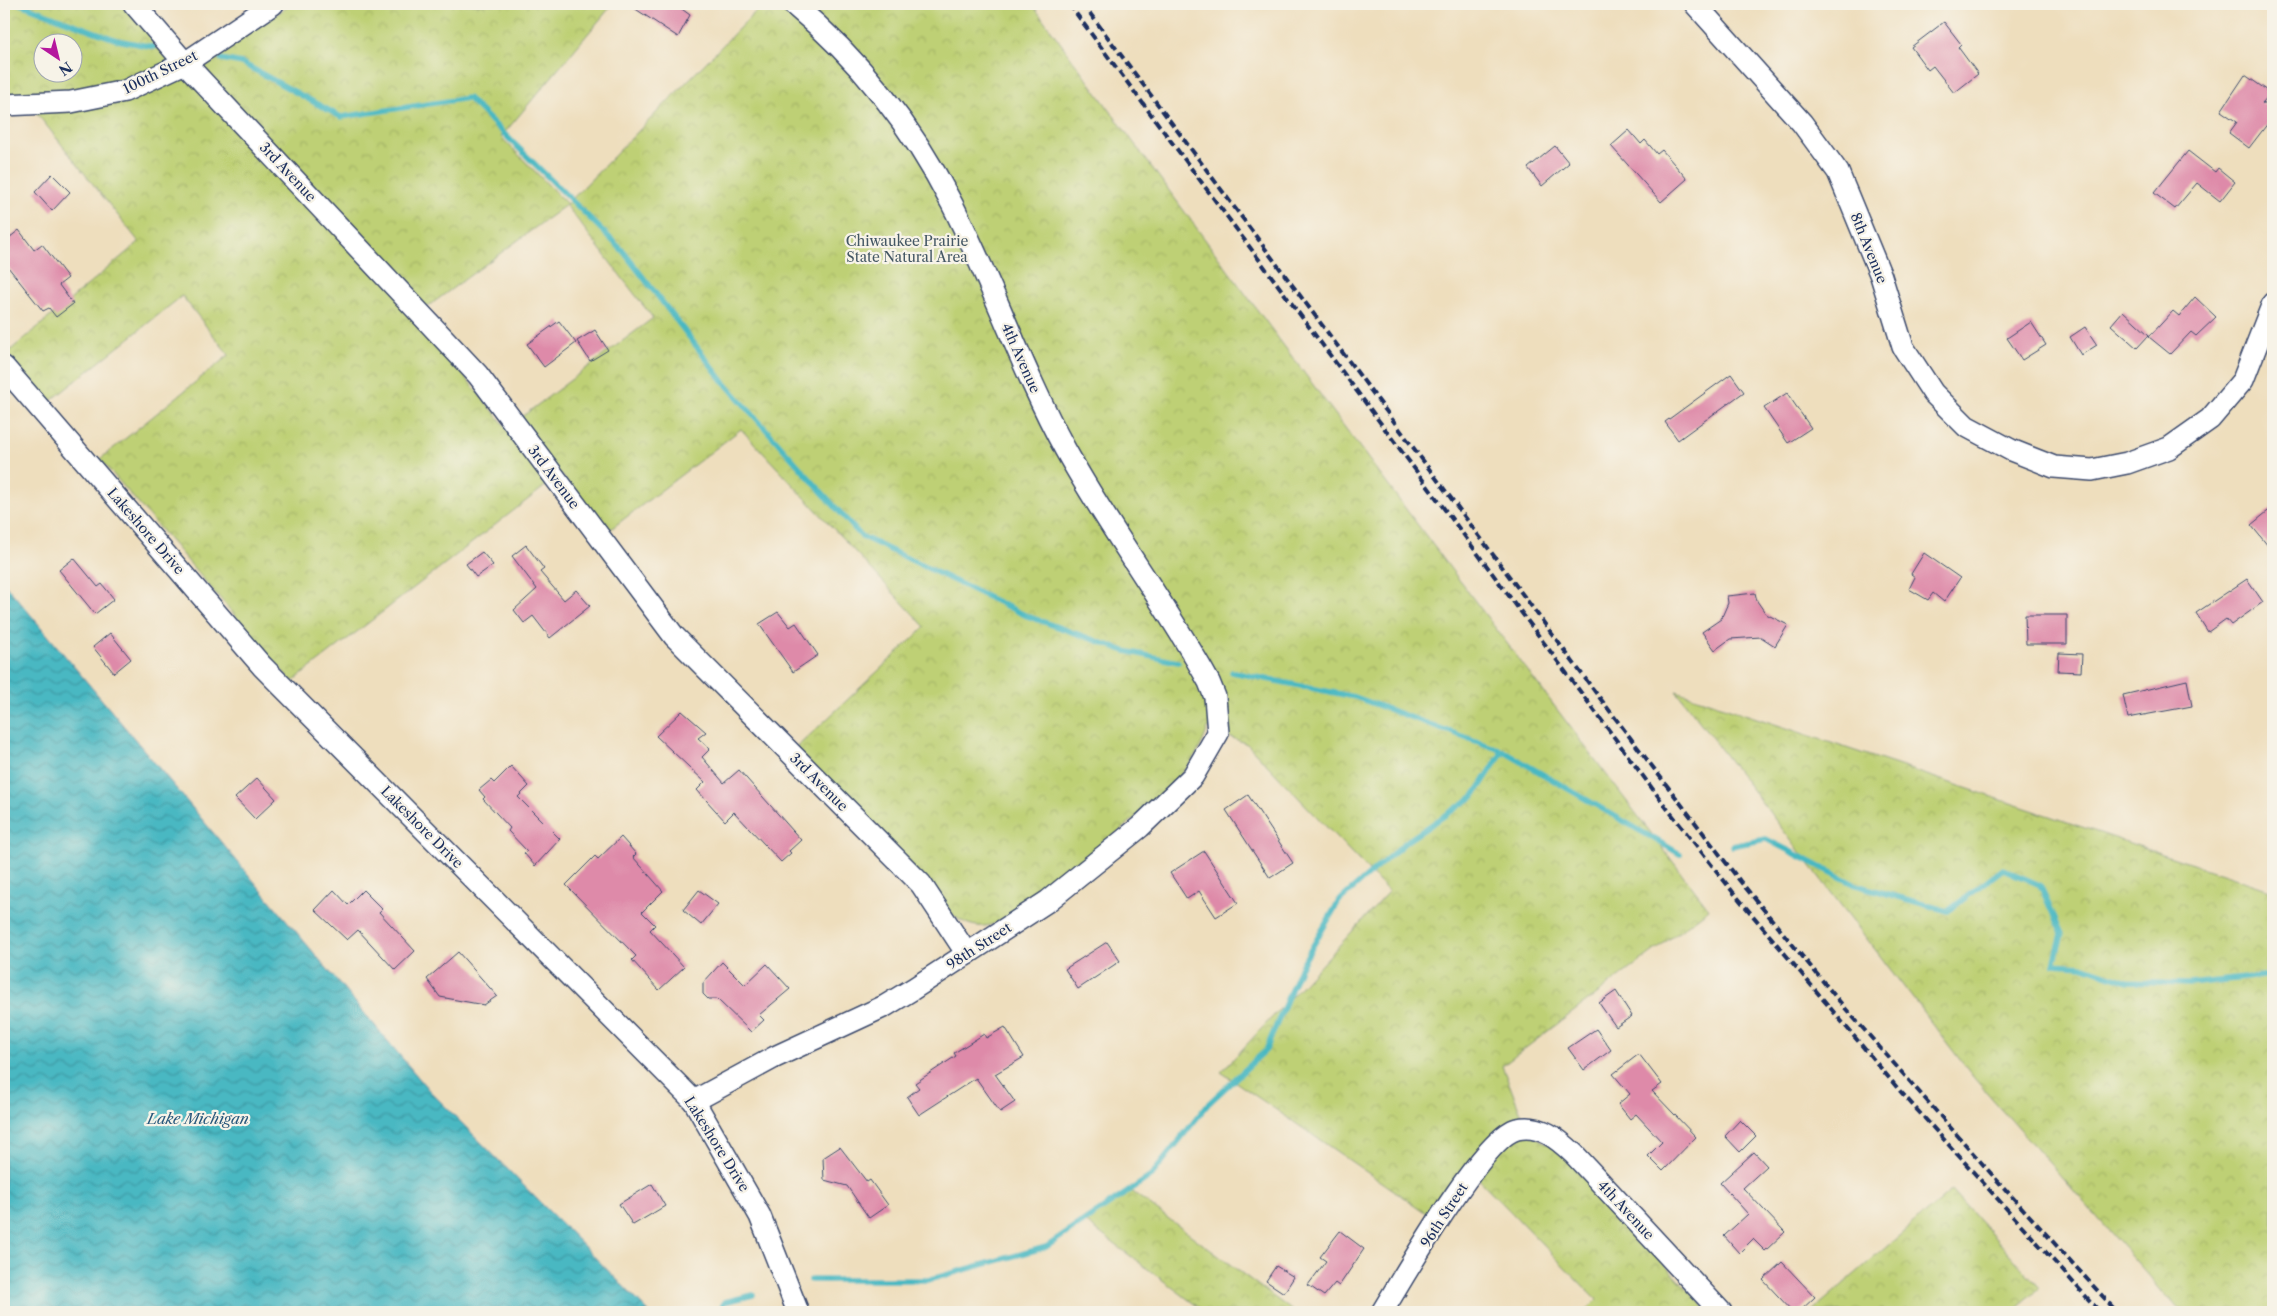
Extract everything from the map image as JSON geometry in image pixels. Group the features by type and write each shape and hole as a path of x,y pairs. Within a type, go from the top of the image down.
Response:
{"street":[{"name":"3rd Avenue","path":"134,4 184,62 478,375 674,636 921,884 967,954"},
{"name":"100th Street","path":"4,106 71,102 125,91 184,62 273,4"},
{"name":"4th Avenue","path":"793,4 819,26 846,54 890,105 925,156 952,205 1038,396 1065,450 1209,682 1214,697 1218,733"},
{"name":"8th Avenue","path":"1695,4 1802,123 1838,172 1881,276 1903,347 1933,393 1966,426 2011,450 2054,466 2092,470 2127,463 2169,448 2210,419 2243,380 2273,304"},
{"name":"Lakeshore Drive","path":"4,367 262,666 694,1101 760,1216 798,1312"},
{"name":"98th Street","path":"694,1101 775,1057 885,1006 1048,901 1147,820 1193,776 1204,761 1218,733"},
{"name":"4th Avenue","path":"1518,1129 1544,1131 1560,1141 1721,1312"},
{"name":"96th Street","path":"1382,1312 1458,1190 1501,1138 1518,1129"}],"green space":[{"name":"Chiwaukee Prairie State Natural Area","path":"4,4 124,4 185,75 292,4 613,4 501,137 567,204 763,4 1032,4 1368,458 1709,909 1502,1066 1520,1111 1535,1137 1550,1145 1567,1160 1709,1312 1585,1312 1597,1300 1467,1167 1432,1217 1221,1072 1389,892 1247,744 1208,728 1192,761 1168,789 1034,902 1007,919 994,924 973,925 955,917 796,748 925,627 741,429 607,532 561,474 292,682 100,459 229,355 182,296 48,403 7,353 139,242 23,96 4,97","holes":["566,205 653,318 507,428 415,316"]},
{"path":"1676,691 2273,891 2273,1291 2270,1312 2181,1312 1974,1078"},
{"path":"1130,1190 1294,1312 1205,1312 1084,1221"},
{"path":"1952,1190 2040,1288 2011,1312 1811,1312"}],"water":[{"name":"Lake Michigan","path":"4,583 428,1089 649,1312 4,1312"}],"building":[{"path":"628,4 675,4 690,15 678,37"},
{"path":"1944,22 1961,44 1958,47 1978,74 1954,93 1933,66 1928,70 1911,47"},
{"path":"2245,75 2271,93 2262,103 2272,109 2267,114 2272,118 2249,148 2229,133 2237,122 2221,111"},
{"path":"1629,130 1641,144 1645,140 1657,154 1662,150 1687,179 1661,202 1611,146"},
{"path":"1555,146 1569,163 1542,186 1528,168"},
{"path":"2188,151 2215,172 2218,168 2235,182 2220,201 2197,183 2175,209 2154,193"},
{"path":"52,174 70,192 52,211 35,192"},
{"path":"19,230 34,250 42,244 68,278 59,285 73,304 56,317 49,308 43,311 4,262 4,242"},
{"path":"2195,297 2216,317 2196,336 2191,332 2170,354 2149,337 2173,311 2179,316"},
{"path":"2123,311 2149,335 2137,348 2111,325"},
{"path":"559,321 576,343 544,367 527,344"},
{"path":"2031,322 2046,345 2022,360 2007,338"},
{"path":"2085,327 2097,345 2081,355 2070,337"},
{"path":"595,330 608,350 590,361 577,341"},
{"path":"1731,374 1744,392 1678,440 1665,422"},
{"path":"1787,393 1811,428 1788,443 1764,408"},
{"path":"2273,507 2273,552 2251,525"},
{"path":"526,545 544,569 540,572 564,600 576,590 590,606 550,638 533,616 524,623 514,610 537,589 512,556"},
{"path":"482,552 493,565 476,577 466,564"},
{"path":"1924,553 1960,578 1944,602 1933,593 1928,600 1909,589 1915,577 1911,574"},
{"path":"74,558 98,587 102,584 114,599 95,614 59,570"},
{"path":"2247,579 2263,602 2231,625 2226,619 2208,632 2196,613"},
{"path":"1755,593 1757,601 1766,614 1788,625 1775,646 1761,637 1730,639 1715,650 1702,632 1721,619 1728,603 1727,596"},
{"path":"778,612 790,627 796,623 818,655 793,672 759,624"},
{"path":"2025,615 2067,615 2067,644 2026,644"},
{"path":"110,633 131,659 114,673 93,647"},
{"path":"2059,653 2082,654 2081,672 2058,671"},
{"path":"2187,680 2192,706 2128,718 2123,695"},
{"path":"682,711 706,732 698,738 710,749 702,757 724,783 739,770 801,840 781,862 734,812 725,821 697,790 705,782 656,736"},
{"path":"511,766 529,786 518,797 560,839 535,866 524,853 527,851 508,831 510,828 483,799 485,797 479,790 491,780 494,783"},
{"path":"257,778 276,799 255,819 235,798"},
{"path":"1248,795 1293,863 1270,878 1226,810"},
{"path":"621,837 636,854 633,857 663,891 642,912 655,925 650,930 684,967 659,990 632,960 636,956 566,885 595,856 598,859"},
{"path":"1204,851 1238,903 1216,917 1199,891 1187,899 1170,873"},
{"path":"334,890 348,905 363,890 382,909 379,912 415,951 395,970 358,930 347,940 315,910"},
{"path":"699,890 718,904 701,925 683,910"},
{"path":"1107,942 1120,961 1078,989 1065,969"},
{"path":"458,952 497,996 484,1005 440,997 427,979"},
{"path":"722,962 745,985 767,964 790,989 759,1015 764,1020 751,1032 717,999 708,999 703,994 703,983"},
{"path":"1616,991 1632,1016 1616,1027 1599,1003"},
{"path":"1005,1027 1024,1057 995,1074 1015,1102 1000,1112 976,1078 919,1115 907,1097 919,1088 915,1083 956,1056 954,1053 984,1034 986,1038"},
{"path":"1596,1029 1611,1050 1584,1070 1568,1048"},
{"path":"1639,1054 1662,1084 1652,1091 1696,1137 1663,1171 1648,1156 1662,1142 1636,1114 1630,1119 1618,1104 1630,1094 1613,1074"},
{"path":"1740,1120 1756,1136 1740,1152 1725,1136"},
{"path":"840,1147 867,1182 870,1180 888,1205 869,1218 847,1186 824,1180 823,1158"},
{"path":"1754,1152 1767,1166 1743,1188 1785,1232 1765,1251 1753,1239 1739,1253 1724,1236 1748,1214 1720,1183"},
{"path":"652,1184 665,1206 633,1225 619,1204"},
{"path":"1340,1231 1364,1249 1339,1286 1335,1283 1324,1296 1308,1285 1326,1261 1320,1257"},
{"path":"1782,1262 1815,1297 1799,1312 1793,1312 1763,1280"},
{"path":"1276,1266 1294,1277 1284,1293 1266,1281"}],"waterway":[{"path":"20,4 117,40 154,47"},
{"path":"221,59 242,63 341,117 468,98 623,251 723,381 861,536 1027,616 1125,651 1178,662"},
{"path":"1232,672 1355,697 1503,751 1680,854"},
{"path":"811,1280 928,1280 1046,1247 1151,1176 1208,1104 1266,1050 1300,968 1339,901 1407,841 1474,796 1503,751"},
{"path":"1732,846 1766,839 1856,885 1948,911 2003,869 2040,885 2062,934 2054,964 2082,966 2128,982 2189,984 2273,975"},
{"path":"720,1312 724,1302 753,1295"}],"railway":[{"path":"1069,4 1666,807 1733,892 1900,1091 2100,1312"},
{"path":"1083,4 1596,693 1740,881 1845,1008 1995,1178 2117,1312"}]}
